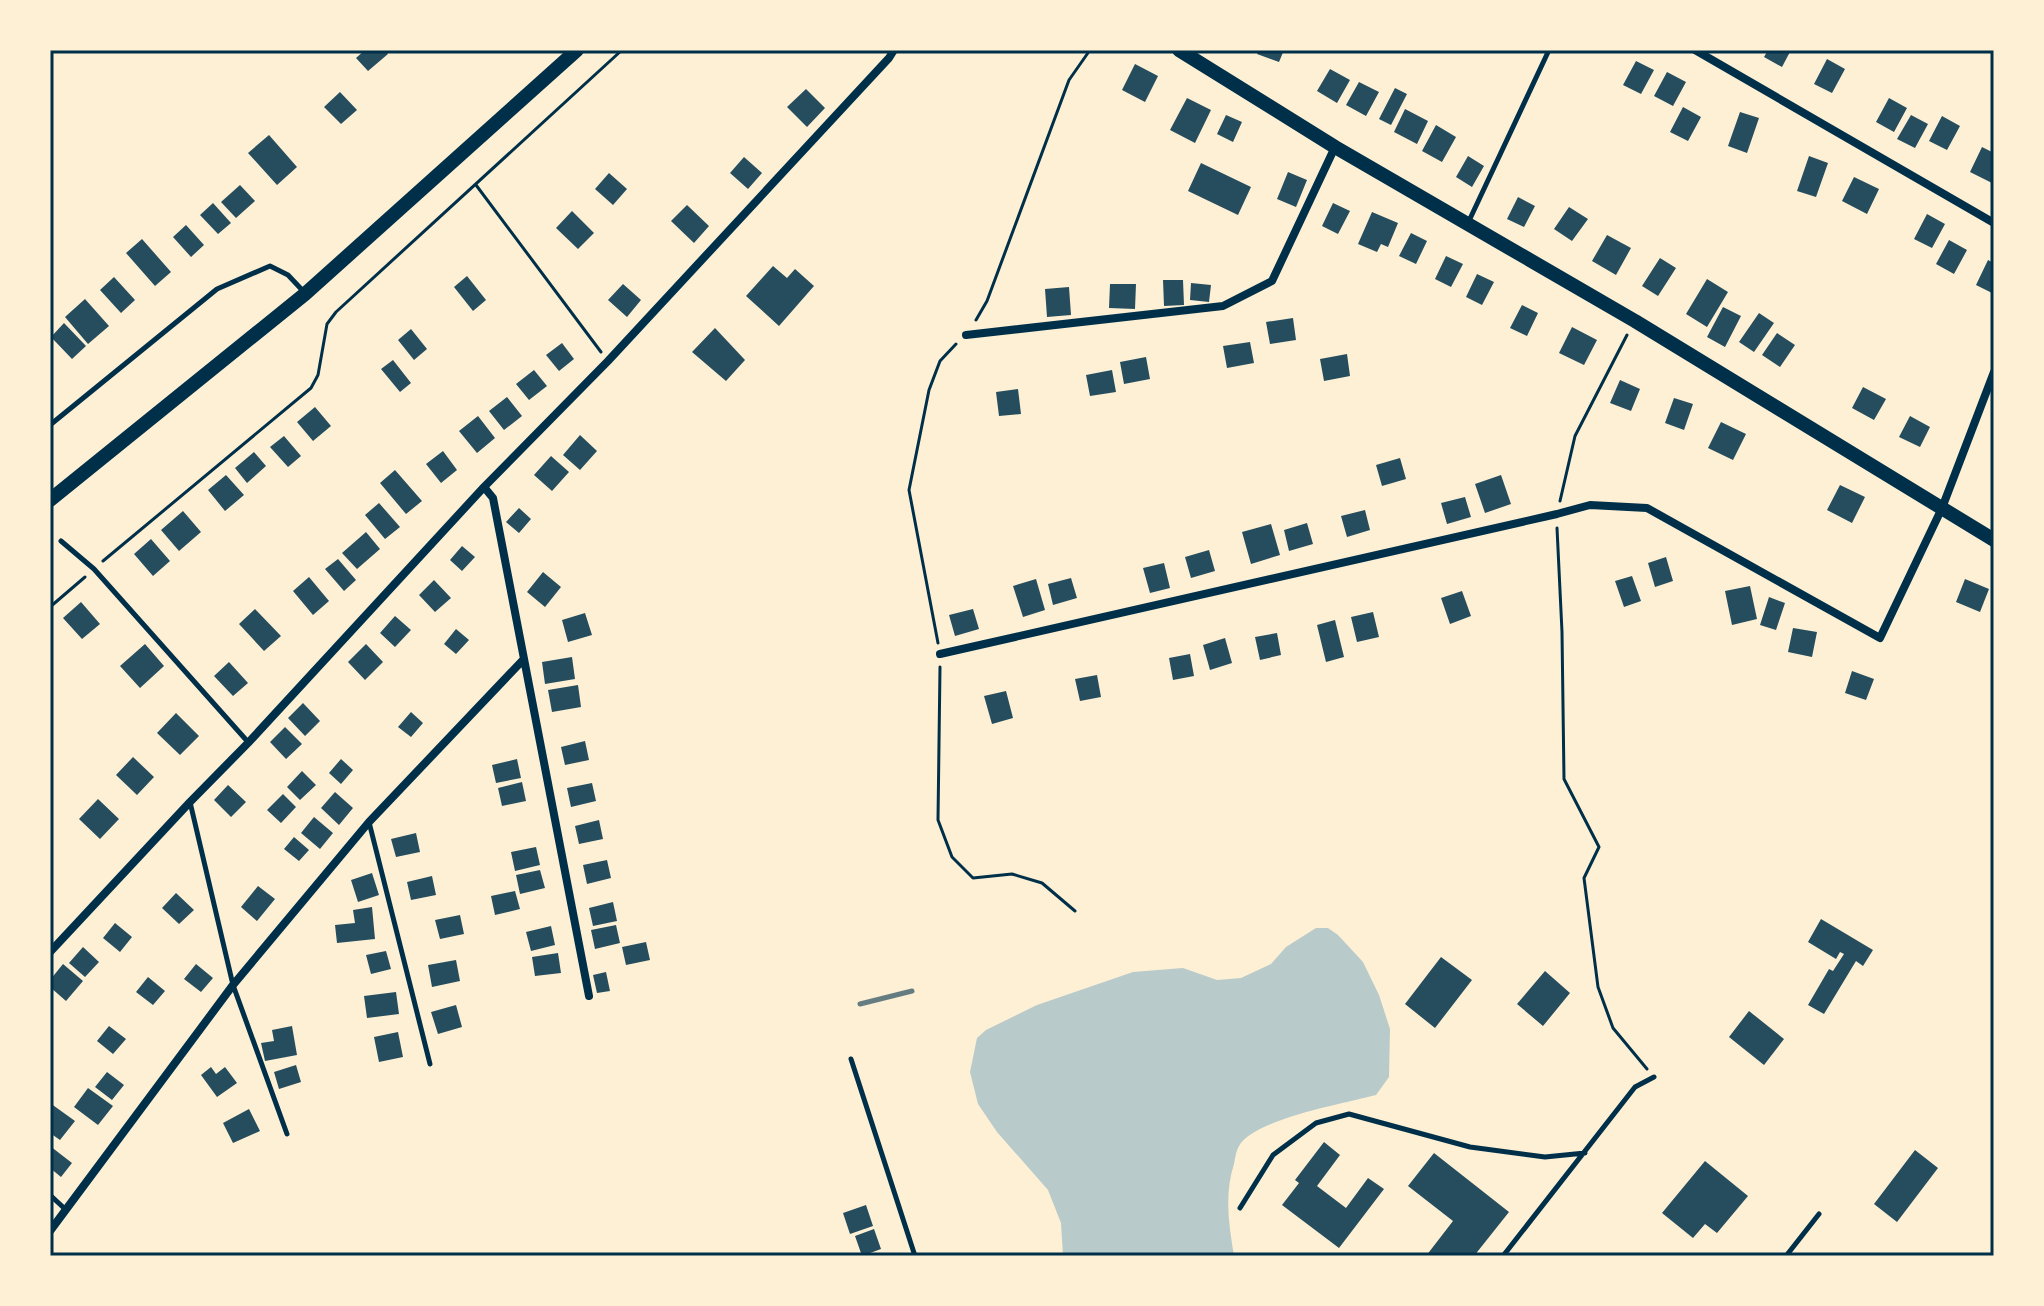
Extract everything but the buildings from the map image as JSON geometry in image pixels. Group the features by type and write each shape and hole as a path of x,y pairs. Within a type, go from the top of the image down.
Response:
{"main road":[{"path":"50,500 305,294 577,50"},
{"path":"1179,50 1335,147 1635,321 1994,540"}],"street":[{"path":"50,952 484,487 608,361 894,50"},
{"path":"1695,50 1994,223"},
{"path":"966,335 1223,306 1272,281 1335,147"},
{"path":"940,654 1590,505 1647,508 1880,638 1942,508 1994,372"},
{"path":"484,487 493,498 589,996"},
{"path":"50,1231 233,985 369,822 523,660"}],"lane":[{"path":"1468,223 1549,50"},
{"path":"50,425 217,289 270,266 288,275 305,294"},
{"path":"61,541 94,569 248,743"},
{"path":"190,802 233,985 287,1134"},
{"path":"369,822 430,1064"},
{"path":"851,1059 915,1256"},
{"path":"1503,1256 1635,1087 1654,1077"},
{"path":"1240,1208 1273,1155 1316,1123 1349,1114 1470,1147 1545,1157 1585,1153"},
{"path":"50,1195 65,1209"},
{"path":"1786,1256 1819,1214"}],"path":[{"path":"50,607 311,388 318,375 327,324 336,312 622,50"},
{"path":"966,335 987,301 1069,80 1090,50"},
{"path":"476,184 608,361"},
{"path":"1635,321 1575,436 1557,514 1564,779 1599,847 1584,878 1598,987 1613,1028 1654,1077"}],"shaded area":[{"path":"1316,928 1328,928 1338,935 1363,962 1379,995 1390,1029 1389,1077 1376,1095 1281,1120 1248,1136 1239,1146 1228,1199 1234,1256 1063,1256 1061,1223 1048,1190 997,1132 978,1104 970,1072 977,1038 986,1030 1037,1005 1133,972 1183,968 1217,980 1241,978 1271,964 1286,947"}],"railway":[{"path":"860,1004 912,991"}]}
